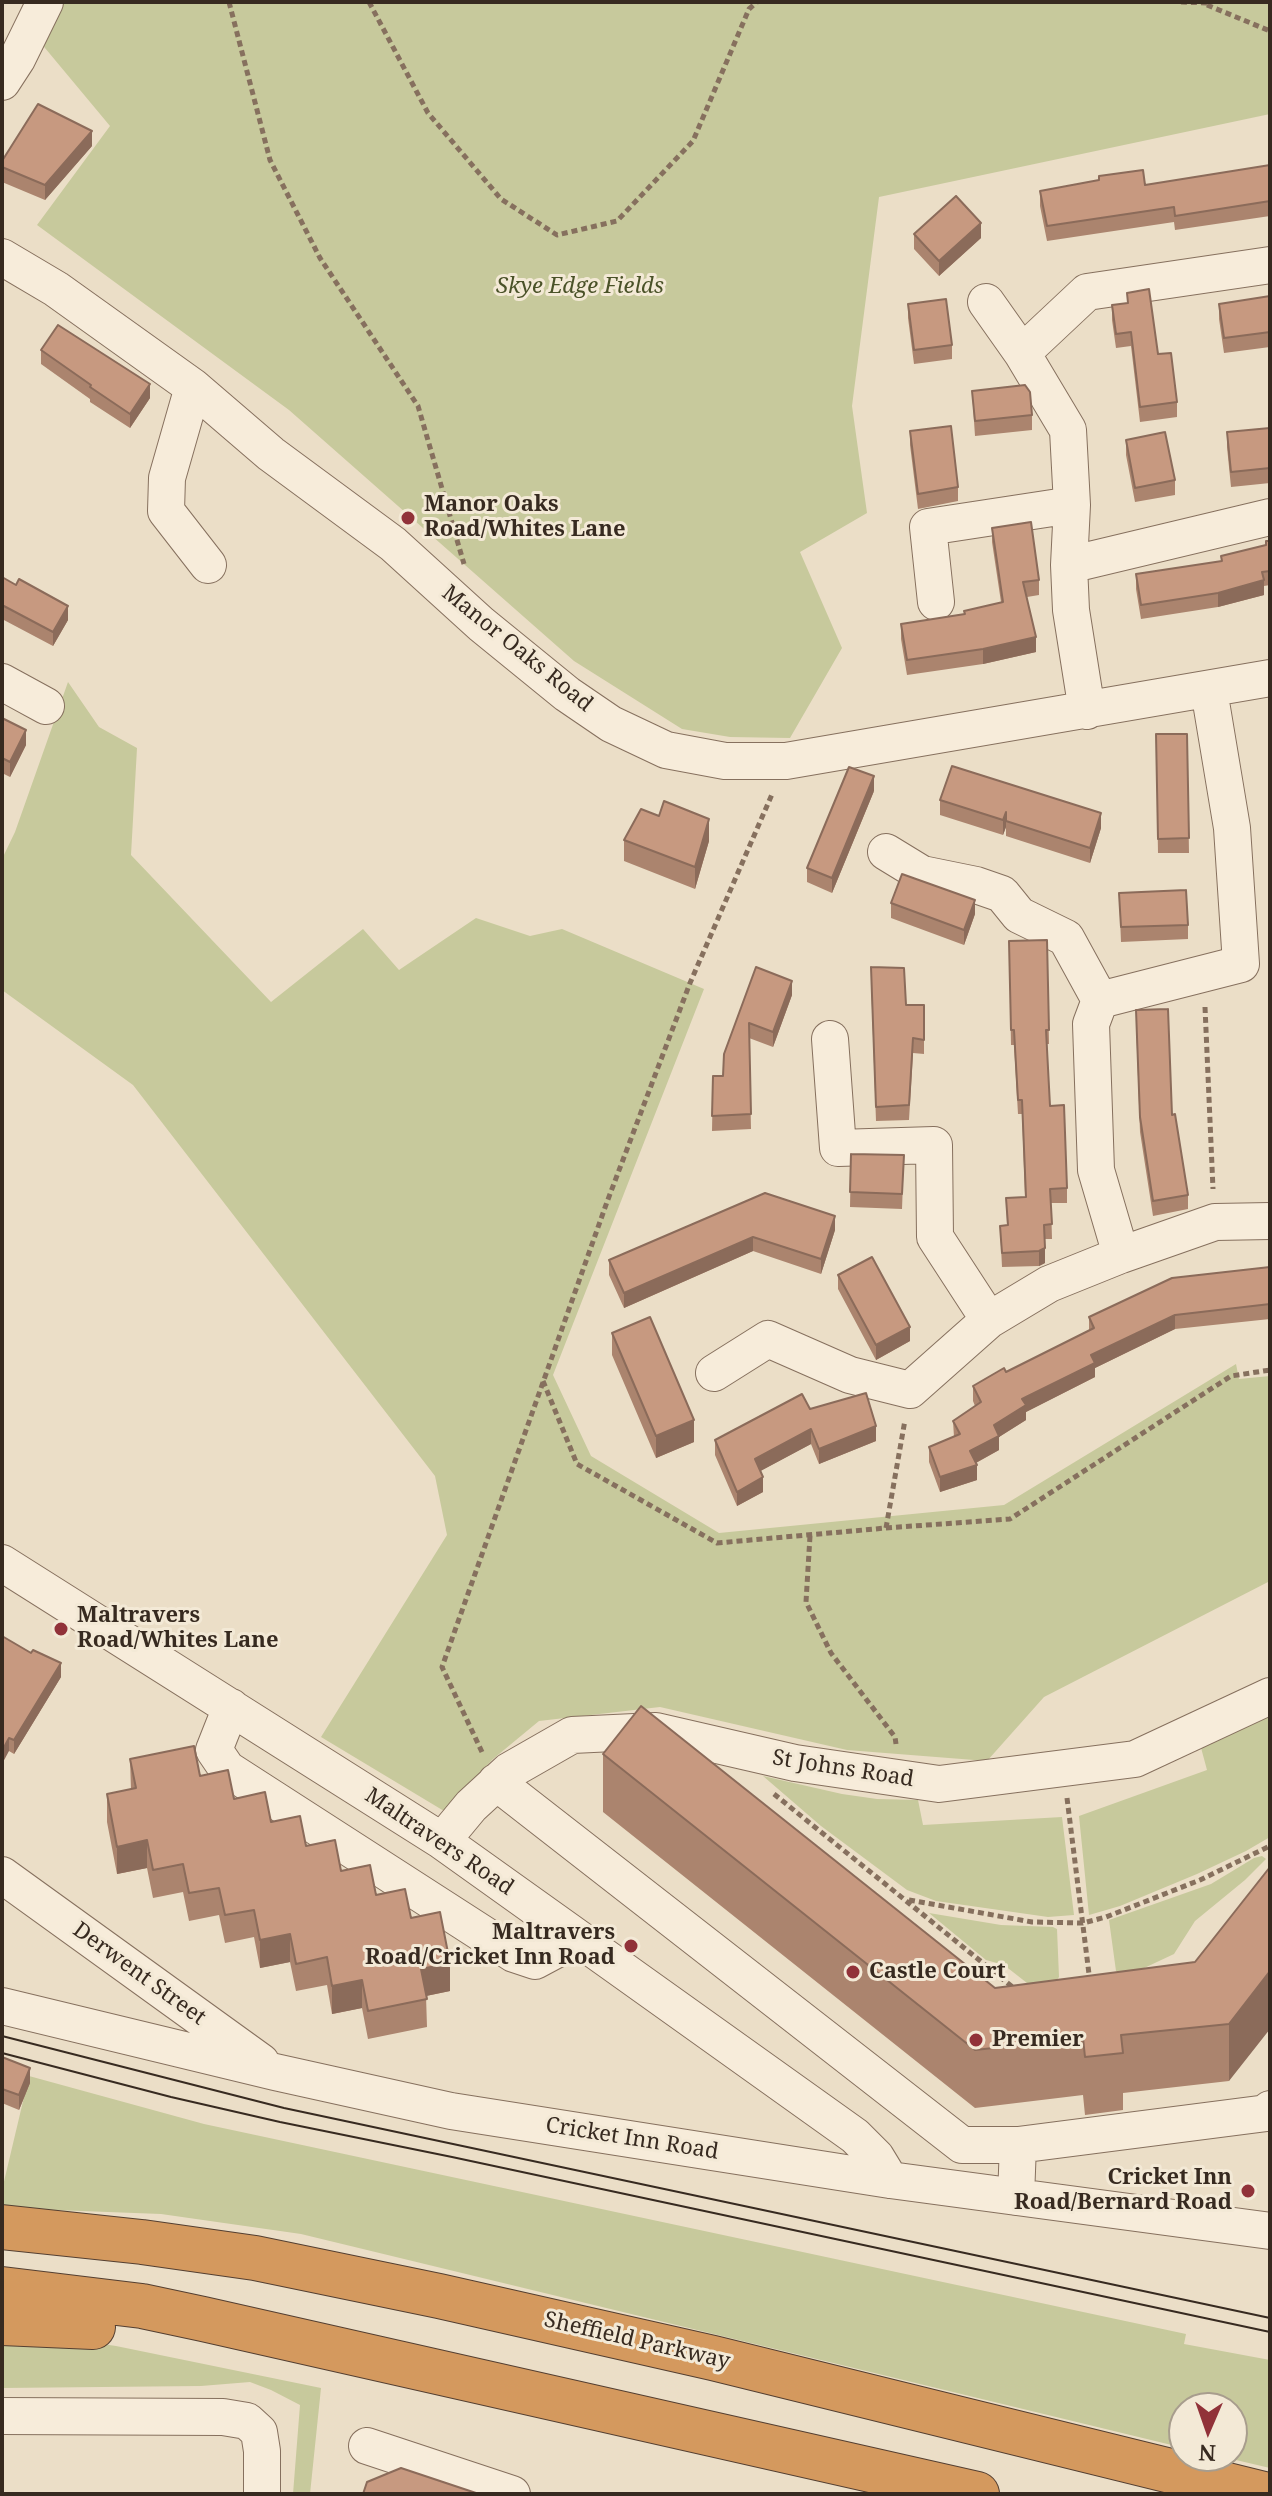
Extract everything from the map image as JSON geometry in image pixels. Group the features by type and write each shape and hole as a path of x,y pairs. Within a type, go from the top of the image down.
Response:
{"highway":[{"name":"Sheffield Parkway","path":"2,2227 255,2258 439,2296 713,2358 1264,2494"},
{"path":"2,2289 142,2306 299,2339 977,2494"},
{"path":"2,2323 299,2339"}],"street":[{"path":"2,82 45,2"},
{"name":"Manor Oaks Road","path":"2,257 56,289 193,387 271,454 393,544 481,624 567,694 611,724 666,750 725,761 786,761 1270,678"},
{"path":"1022,353 1087,292 1270,265"},
{"path":"986,302 1022,353 1068,430 1072,505 1069,565 1071,610 1087,711"},
{"path":"193,387 167,478 166,511 208,565"},
{"path":"936,602 928,527 1072,505"},
{"path":"1069,565 1270,517"},
{"path":"2,682 46,706"},
{"path":"1100,1000 1204,973 1256,966 1209,690"},
{"path":"886,852 922,874 976,885 1002,894 1019,915 1066,938 1100,1000 1091,1024 1096,1170 1121,1255"},
{"path":"830,1039 838,1148 934,1145 935,1237 989,1320"},
{"path":"714,1373 768,1339 850,1375 910,1390 989,1320 1049,1284 1215,1222 1270,1221"},
{"name":"Maltravers Road","path":"2,1563 442,1841 855,2136 876,2157 890,2180"},
{"name":"St Johns Road","path":"442,1841 471,1806 509,1771 572,1735 656,1731 795,1763 939,1784 1135,1759 1270,1696"},
{"path":"231,1707 214,1750 227,1769 514,1954 535,1961 578,1938"},
{"path":"496,1782 962,2145 1018,2145 1267,2113 1270,2109"},
{"name":"Derwent Street","path":"2,1875 275,2072"},
{"name":"Cricket Inn Road","path":"2,2006 451,2111 890,2180 1270,2231"},
{"path":"1016,2197 1018,2145"},
{"path":"2,2416 223,2417 247,2421 259,2432 262,2494"},
{"path":"367,2446 512,2494"}],"path":[{"path":"229,2 270,160 320,258 418,406 464,566"},
{"path":"369,2 428,113 501,199 557,235 617,221 693,141 749,9 757,2"},
{"path":"1181,2 1207,4 1270,31"},
{"path":"496,1782 442,1667 543,1380 690,983 786,761"},
{"path":"1204,973 1215,1222"},
{"path":"543,1380 577,1464 717,1543 1010,1519 1231,1376 1270,1370"},
{"path":"886,1528 910,1390"},
{"path":"810,1536 806,1602 831,1653 895,1737 903,1779"},
{"path":"1063,1769 1090,1986"},
{"path":"772,1793 906,1899 1009,1987 1021,1992"},
{"path":"906,1899 1032,1922 1083,1923 1200,1880 1270,1846"}],"green space":[{"name":"Skye Edge Fields","path":"56,2 1270,2 1270,114 879,197 852,406 867,513 800,552 842,648 790,738 730,737 682,729 574,661 289,410 37,225 110,126 40,42"},
{"path":"68,682 99,727 137,748 131,855 271,1002 363,929 399,970 476,918 530,936 562,929 704,989 553,1375 591,1456 719,1533 1004,1505 1236,1364 1239,1379 1270,1376 1270,1581 1044,1697 987,1761 847,1750 660,1707 539,1721 493,1759 444,1811 321,1737 447,1535 435,1476 133,1085 2,990 2,859 15,832"},
{"path":"1270,1708 1270,1837 1197,1874 1120,1906 1089,1915 1079,1816 1207,1770 1200,1744"},
{"path":"763,1776 842,1794 918,1800 923,1825 1062,1817 1074,1915 1048,1917 936,1901 907,1890 821,1826"},
{"path":"1262,1856 1266,1859 1245,1880 1195,1921 1174,1954 1125,1977 1116,1971 1109,1920 1211,1884"},
{"path":"929,1913 1001,1925 1053,1927 1057,1929 1059,1977 1052,1986 1027,1983 1004,1965 986,1960"},
{"path":"29,2076 204,2124 1186,2334 1184,2344 1270,2360 1270,2468 1248,2463 1248,2392 1168,2392 1168,2444 301,2234 161,2214 2,2208 2,2190"},
{"path":"2,2340 82,2341 116,2346 321,2388 310,2494 293,2494 300,2405 271,2390 250,2382 201,2386 2,2388"}],"building":[{"path":"38,104 92,131 45,185 2,167 2,161"},
{"path":"1270,165 1270,201 1175,216 1174,207 1047,226 1040,191 1099,180 1099,176 1143,170 1145,185"},
{"path":"956,196 981,223 939,261 914,234"},
{"path":"1149,289 1158,354 1171,353 1177,402 1140,407 1131,332 1116,334 1112,305 1128,303 1127,293"},
{"path":"1270,296 1270,332 1224,338 1219,304"},
{"path":"946,299 952,345 914,350 908,304"},
{"path":"58,325 150,384 130,414 41,350"},
{"path":"1025,385 1030,392 1032,415 975,421 972,391"},
{"path":"951,426 958,487 918,494 910,431"},
{"path":"1270,428 1270,468 1231,472 1227,432"},
{"path":"1165,432 1175,480 1135,488 1126,440"},
{"path":"1031,522 1039,580 1023,582 1036,637 983,649 907,660 901,624 965,614 964,611 1003,602 992,528"},
{"path":"1266,541 1270,541 1270,571 1262,572 1264,580 1218,593 1141,605 1136,574 1222,561 1221,556 1266,545"},
{"path":"2,577 16,585 19,579 68,606 53,632 2,605"},
{"path":"2,718 26,730 10,762 2,758"},
{"path":"1156,734 1187,734 1189,838 1158,839"},
{"path":"952,766 1101,813 1090,848 1006,821 1006,812 1003,820 940,800"},
{"path":"849,767 874,776 832,878 807,868"},
{"path":"664,801 709,819 695,867 624,840 641,809 659,816"},
{"path":"902,874 975,900 964,930 891,903"},
{"path":"1186,890 1188,925 1121,927 1119,893"},
{"path":"1047,940 1049,1030 1046,1030 1050,1106 1064,1105 1067,1188 1050,1189 1052,1224 1044,1225 1045,1248 1002,1253 1000,1226 1008,1225 1006,1198 1026,1197 1022,1100 1018,1100 1014,1030 1011,1030 1009,941"},
{"path":"756,967 792,981 773,1032 749,1023 751,1114 712,1116 713,1076 723,1076 724,1054"},
{"path":"871,967 904,968 906,1005 924,1005 924,1040 913,1038 909,1105 876,1107"},
{"path":"1168,1009 1172,1115 1175,1114 1188,1195 1153,1201 1140,1117 1136,1010"},
{"path":"851,1154 904,1155 902,1194 850,1192"},
{"path":"765,1193 835,1216 821,1259 753,1237 624,1293 609,1260"},
{"path":"872,1257 910,1327 876,1345 838,1275"},
{"path":"1270,1267 1270,1304 1175,1315 1091,1355 1095,1363 1022,1399 1026,1405 994,1425 999,1436 970,1451 977,1465 940,1477 929,1447 960,1434 953,1421 981,1402 973,1386 1004,1368 1006,1372 1094,1328 1089,1317 1172,1278"},
{"path":"650,1317 694,1420 656,1436 612,1333"},
{"path":"866,1393 876,1426 819,1449 811,1429 755,1459 763,1477 737,1492 715,1440 802,1394 810,1409"},
{"path":"2,1636 31,1653 33,1650 61,1663 14,1740 9,1738 2,1751"},
{"path":"641,1706 995,1988 1195,1962 1270,1867 1270,1971 1229,2024 1121,2035 1123,2053 1085,2057 1083,2038 975,2050 603,1754"},
{"path":"194,1746 200,1776 228,1770 234,1799 265,1792 271,1822 300,1816 306,1846 335,1840 341,1871 370,1865 376,1895 405,1889 411,1918 440,1912 450,1963 421,1969 427,1999 368,2011 362,1980 332,1986 327,1957 296,1964 290,1934 260,1940 254,1910 225,1915 219,1888 189,1893 183,1864 153,1870 147,1840 117,1847 107,1794 136,1788 130,1759"},
{"path":"2,2057 30,2068 19,2095 2,2089"},
{"path":"401,2468 479,2494 363,2494 367,2482"}],"tram line":[{"path":"2,2036 284,2108 1270,2318"},
{"path":"2,2053 280,2122 1270,2332"}],"place":[{"name":"Manor Oaks Road/Whites Lane","path":"408,518"},
{"name":"Maltravers Road/Whites Lane","path":"61,1629"},
{"name":"Maltravers Road/Cricket Inn Road","path":"631,1946"},
{"name":"Castle Court","path":"853,1972"},
{"name":"Premier","path":"976,2040"},
{"name":"Cricket Inn Road/Bernard Road","path":"1248,2191"}]}
